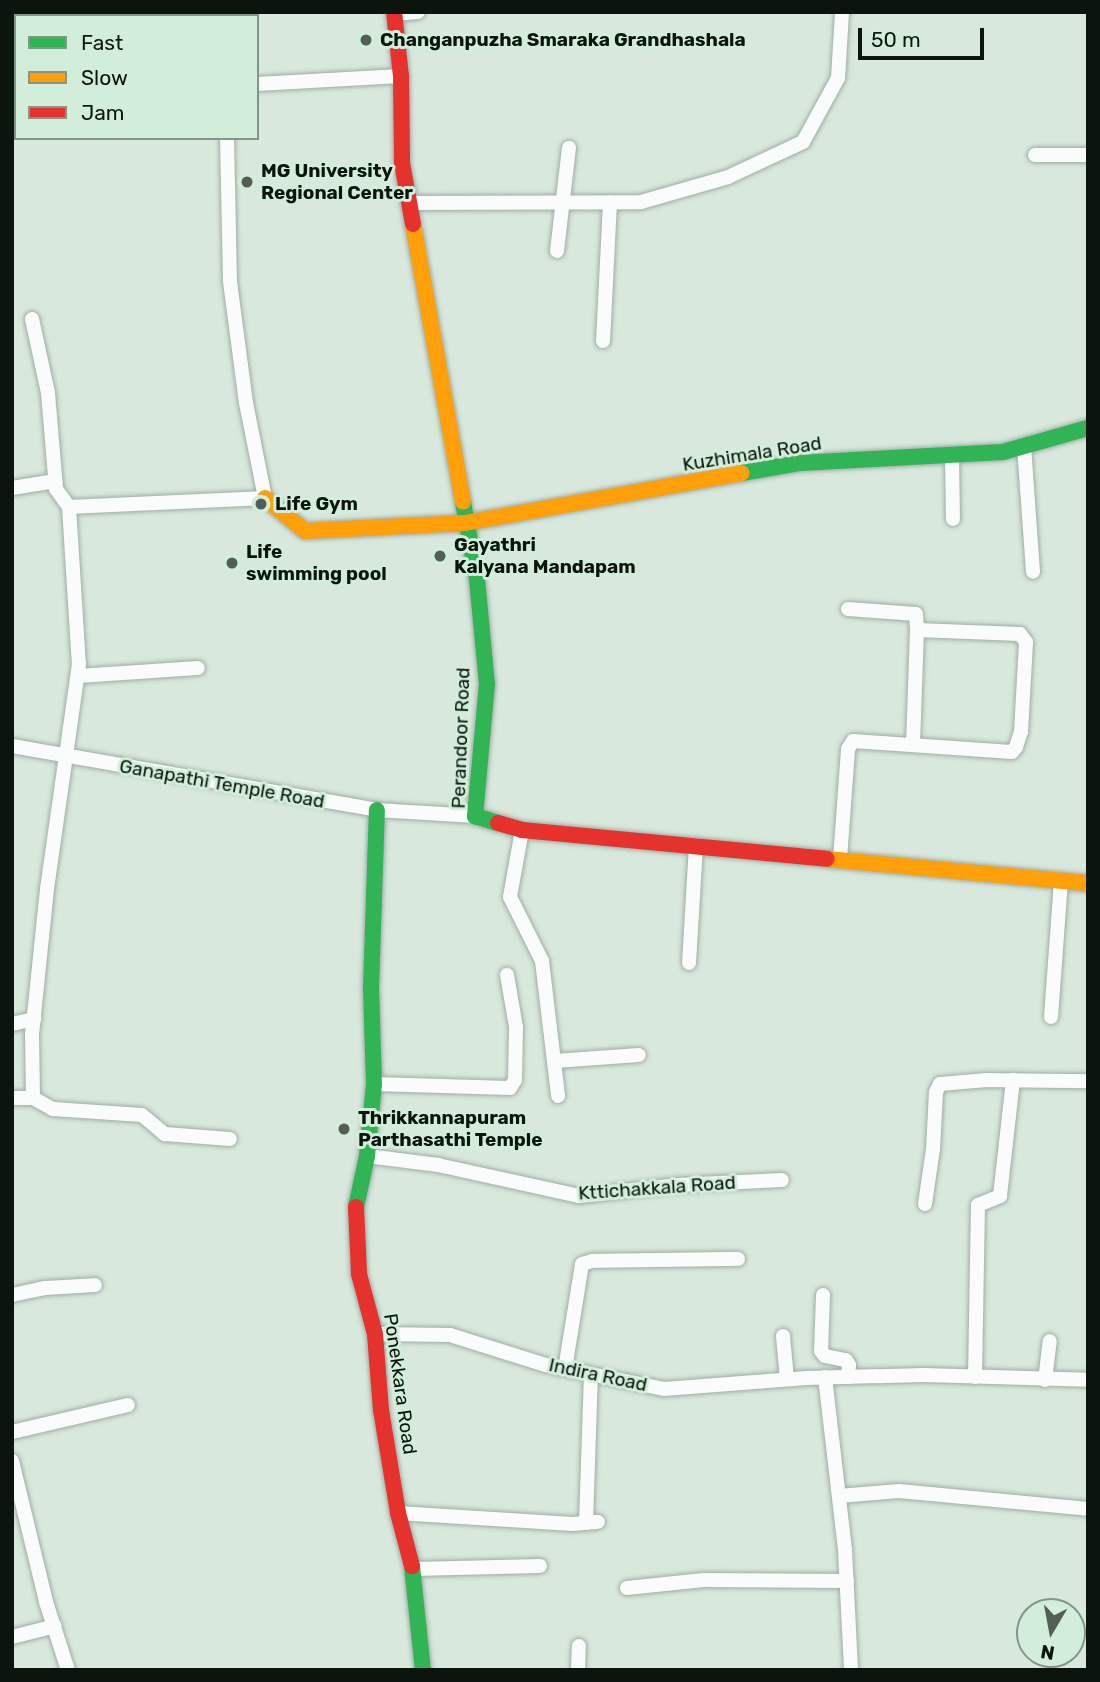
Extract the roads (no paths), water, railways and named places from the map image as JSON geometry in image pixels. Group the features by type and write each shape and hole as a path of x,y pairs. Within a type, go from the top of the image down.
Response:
{"street":[{"path":"394,13 418,12"},
{"path":"409,203 641,202 728,177 803,142 838,78 842,12"},
{"name":"Perandoor Road","path":"394,13 401,76 402,163 477,579 486,673 475,816 522,830 1088,883"},
{"path":"259,84 401,76"},
{"path":"69,507 265,498 246,403 230,281 227,140"},
{"path":"557,251 569,148"},
{"path":"1035,155 1088,155"},
{"path":"603,341 610,202"},
{"path":"32,319 48,393 56,489 69,507 78,676 47,889 34,1019 33,1098"},
{"name":"Kuzhimala Road","path":"265,498 305,531 465,523 800,463 1003,452 1088,428"},
{"path":"1024,446 1033,572"},
{"path":"952,456 953,519"},
{"path":"12,488 55,481"},
{"path":"848,609 916,614 913,744"},
{"path":"840,859 850,744 861,741 1012,752 1019,743 1026,642 1020,634 916,630"},
{"path":"78,676 198,668"},
{"name":"Ganapathi Temple Road","path":"12,746 377,810 475,816"},
{"name":"Ponekkara Road","path":"377,810 371,988 374,1084 367,1156 356,1203 359,1274 375,1334 381,1410 398,1513 413,1569 423,1670"},
{"path":"522,830 510,897 542,961 558,1096"},
{"path":"689,963 696,845"},
{"path":"1051,1017 1061,882"},
{"path":"374,1084 510,1088 515,1080 516,1027 507,975"},
{"path":"12,1024 34,1019"},
{"path":"555,1061 639,1055"},
{"path":"925,1204 933,1149 936,1092 940,1084 1013,1080 1088,1081"},
{"path":"975,1377 978,1205 1000,1196 1013,1080"},
{"path":"12,1098 33,1098 53,1109 142,1115 165,1134 230,1139"},
{"name":"Kttichakkala Road","path":"367,1156 438,1165 579,1196 679,1185 782,1180"},
{"path":"565,1369 582,1264 592,1261 738,1259"},
{"path":"12,1295 45,1288 94,1285"},
{"path":"823,1295 821,1351 825,1356 846,1360 849,1365 848,1377"},
{"name":"Indira Road","path":"375,1334 450,1335 565,1369 664,1389 825,1377 1088,1380"},
{"path":"783,1336 787,1380"},
{"path":"1045,1380 1050,1341"},
{"path":"398,1513 592,1522 591,1375"},
{"path":"825,1377 847,1581 851,1670"},
{"path":"12,1433 128,1405"},
{"path":"12,1461 46,1602 68,1670"},
{"path":"839,1496 899,1491 1088,1509"},
{"path":"413,1569 540,1566"},
{"path":"627,1588 704,1580 847,1581"},
{"path":"12,1637 55,1626"},
{"path":"578,1670 579,1646"}],"place":[{"name":"Changanpuzha Smaraka Grandhashala","path":"366,40"},
{"name":"MG University Regional Center","path":"247,182"},
{"name":"Life Gym","path":"261,504"},
{"name":"Gayathri Kalyana Mandapam","path":"440,556"},
{"name":"Life swimming pool","path":"232,563"},
{"name":"Thrikkannapuram Parthasathi Temple","path":"344,1129"}]}
